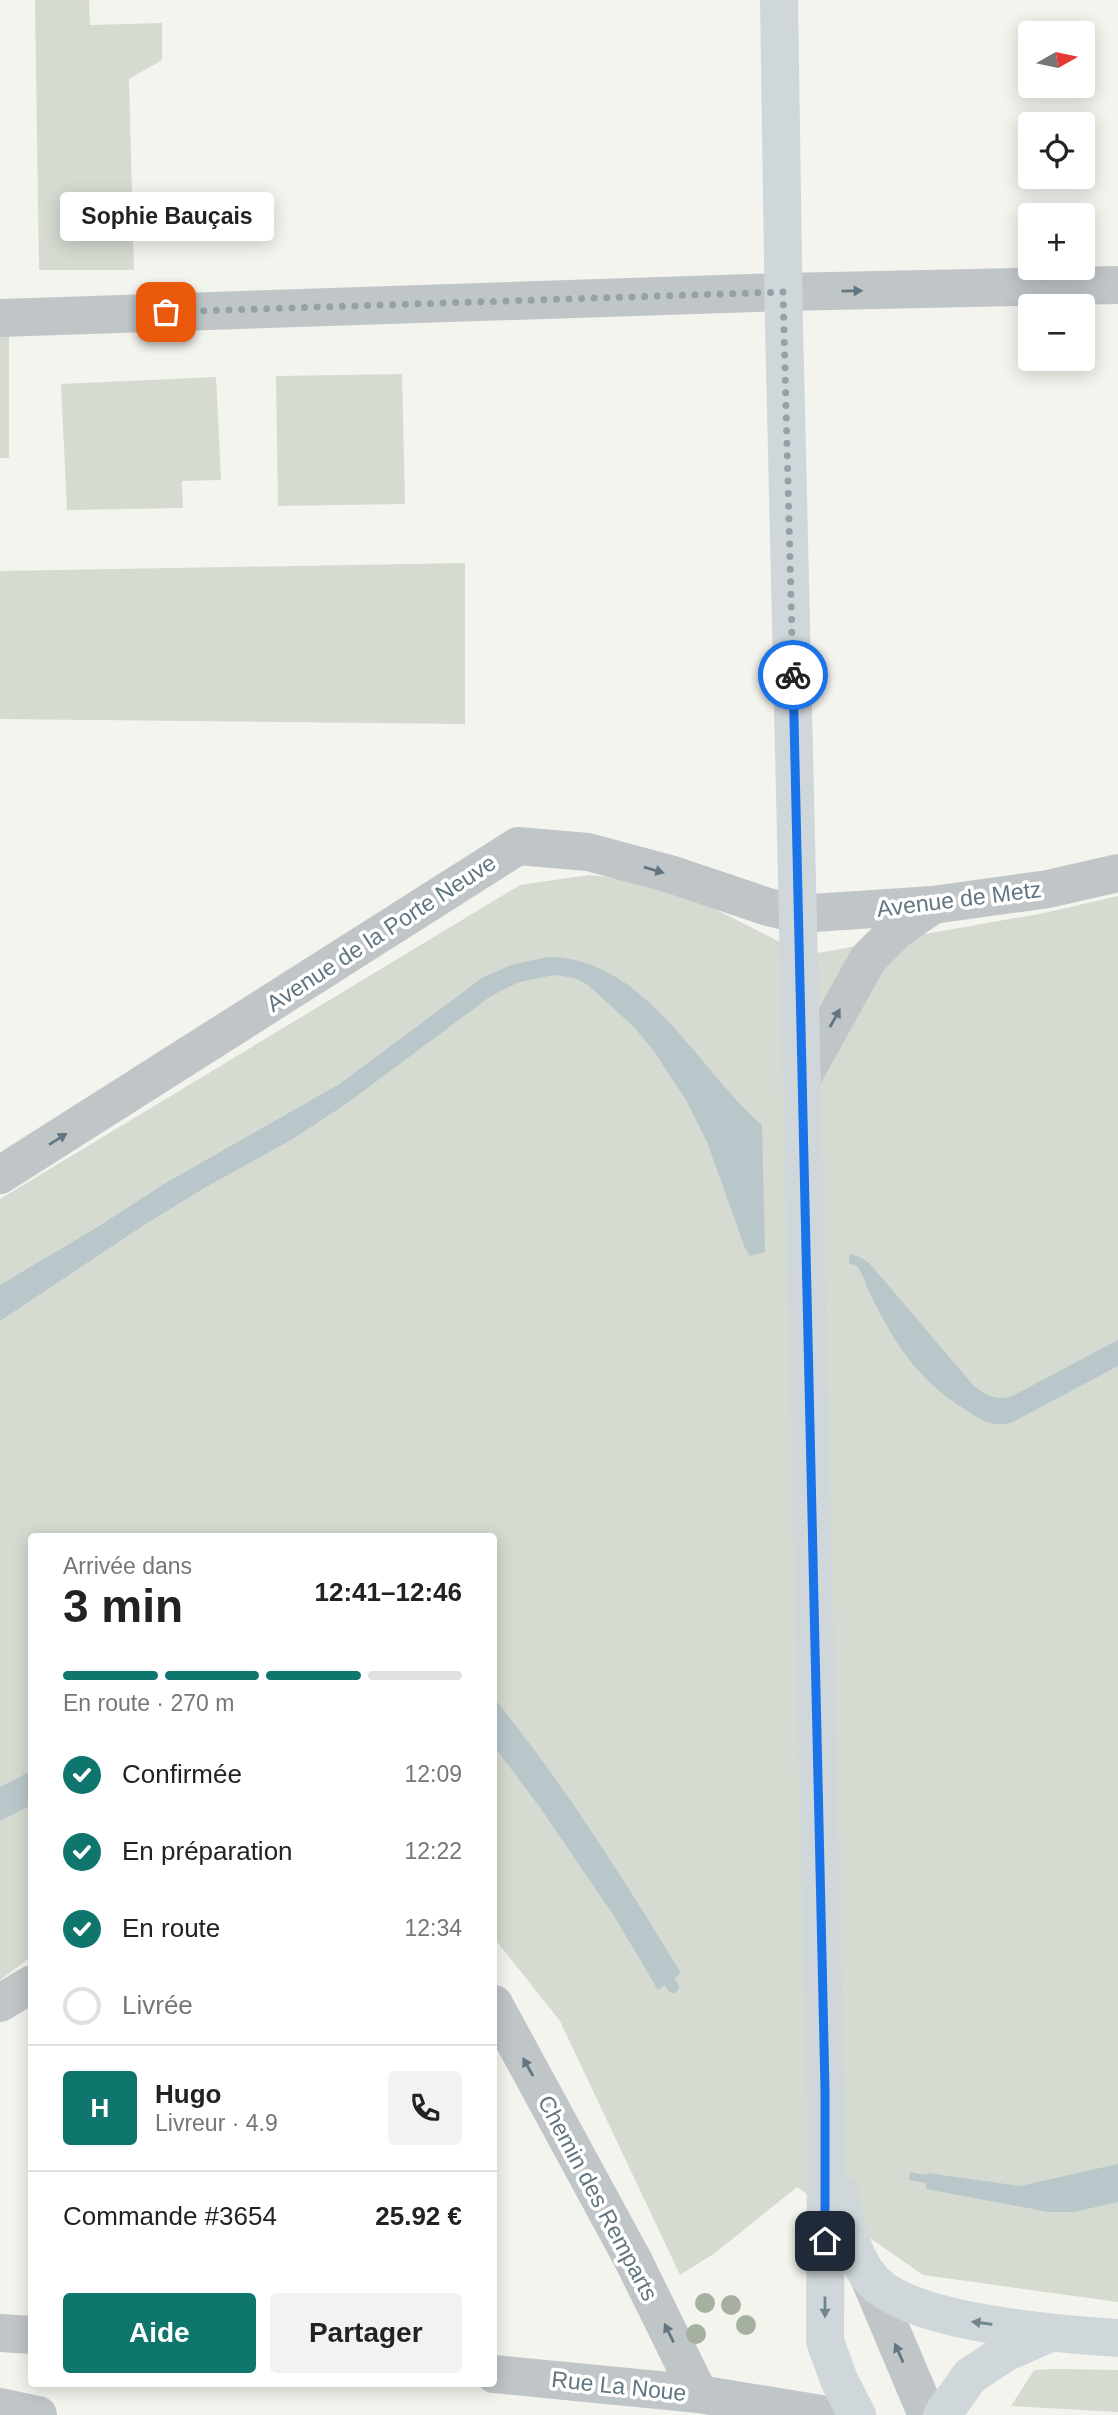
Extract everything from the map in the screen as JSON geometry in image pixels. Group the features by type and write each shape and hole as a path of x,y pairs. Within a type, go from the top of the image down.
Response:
{"main road":[{"path":"779,0 783,292 826,2116 825,2341 839,2380 857,2415"},
{"path":"826,2116 843,2212 853,2247 868,2275 887,2294 965,2320 1050,2333 1118,2338"},
{"path":"942,2415 970,2376 1005,2353 1050,2333"}],"street":[{"path":"0,318 783,292 1118,285"},
{"name":"Avenue de la Porte Neuve","path":"0,1175 518,846 588,852 670,874 768,907 798,914"},
{"name":"Avenue de Metz","path":"798,914 933,905 1048,888 1118,873"},
{"path":"802,1078 868,959 897,930 933,905"},
{"path":"0,2003 28,1986"},
{"name":"Chemin des Remparts","path":"497,2010 633,2260 699,2394"},
{"path":"868,2275 927,2415"},
{"path":"0,2333 28,2335"},
{"name":"Rue La Noue","path":"497,2374 699,2394 827,2415"},
{"path":"0,2407 38,2415"}],"shaded area":[{"path":"35,0 89,0 90,25 162,23 162,60 129,79 134,270 39,270"},
{"path":"0,332 9,332 9,458 0,458"},
{"path":"402,374 405,504 278,506 276,376"},
{"path":"216,377 221,480 182,481 183,508 67,510 61,384"},
{"path":"465,563 465,724 0,719 0,571"},
{"path":"589,875 665,884 806,955 1044,913 1118,896 1118,2302 923,2275 797,2187 715,2253 680,2275 560,2021 497,1942 497,1533 28,1533 28,1959 0,1980 0,1199 520,885"},
{"path":"548,957 582,962 613,975 641,995 762,1125 765,1252 750,1256 745,1248 707,1142 686,1100 655,1053 635,1028 588,985 575,978 554,975 519,982 491,996 346,1104 291,1140 144,1225 0,1321 0,1285 164,1184 341,1083 482,978 511,965"},
{"path":"849,1254 870,1264 974,1386 987,1395 997,1398 1012,1396 1118,1340 1118,1366 1011,1423 987,1422 949,1398 909,1360 879,1312 859,1269 849,1263"},
{"path":"497,1702 569,1798 681,1973 658,1990 614,1916 497,1750"},
{"path":"28,1773 28,1807 0,1821 0,1787"},
{"path":"1118,2164 1118,2202 1074,2212 1049,2212 926,2189 926,2183 909,2180 910,2172 1020,2186"},
{"path":"1034,2370 1118,2370 1118,2412 1011,2406"}],"waterway":[{"path":"660,1967 673,1987"}],"way so far":[{"path":"166,312 783,292 793,675"}],"place":[{"name":"Sophie Bauçais","path":"166,312"}],"route":[{"path":"793,675 825,2089 825,2241"}]}
